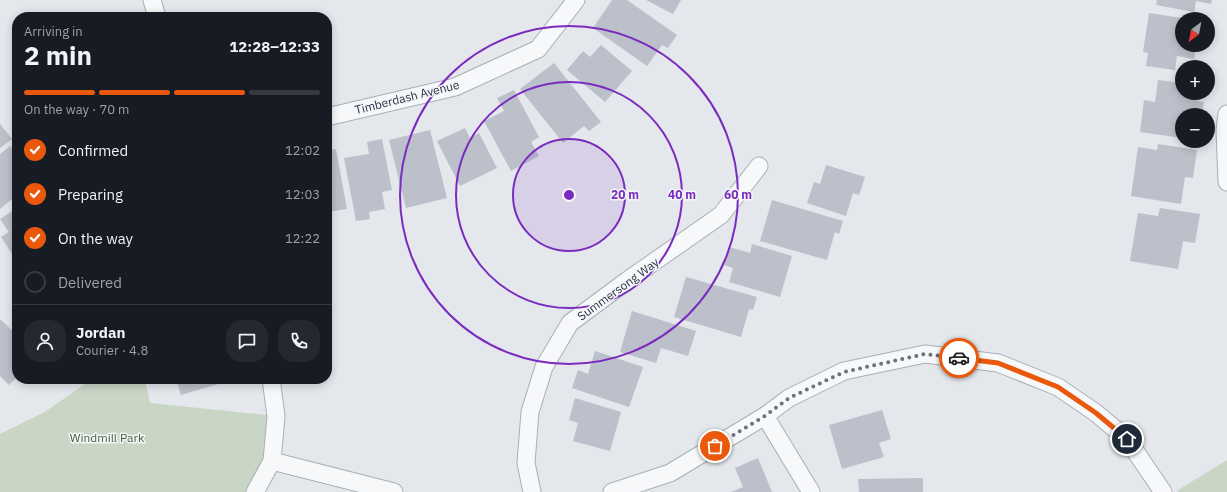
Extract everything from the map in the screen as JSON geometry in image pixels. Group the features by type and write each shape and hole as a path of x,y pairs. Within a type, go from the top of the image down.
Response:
{"street":[{"path":"152,0 156,12"},
{"name":"Timberdash Avenue","path":"332,115 455,87 538,49 576,0"},
{"path":"1227,114 1225,130 1227,182"},
{"name":"Summersong Way","path":"532,492 526,463 530,412 544,367 570,323 628,280 721,215 759,166"},
{"path":"612,492 670,473 765,416 789,398 844,372 925,354 998,363 1058,387 1096,413 1127,439 1163,492"},
{"path":"255,492 272,461 276,416 272,384"},
{"path":"765,416 811,492"},
{"path":"272,461 394,492"}],"green space":[{"name":"Windmill Park","path":"85,384 146,384 150,403 276,416 255,492 0,492 0,434 45,412"},
{"path":"1227,460 1227,492 1178,492 1178,490"}],"building":[{"path":"612,0 627,0 677,35 668,48 662,45 647,66 593,28"},
{"path":"646,0 681,0 673,14"},
{"path":"1157,0 1212,0 1211,4 1196,1 1194,12 1156,5"},
{"path":"1149,13 1175,17 1175,52 1195,52 1194,59 1177,56 1176,60 1175,60 1175,70 1146,66 1148,53 1143,52"},
{"path":"601,45 632,71 605,102 567,70 583,51 590,57"},
{"path":"554,63 601,122 589,131 584,126 563,143 520,89"},
{"path":"1158,80 1175,82 1175,100 1193,100 1204,102 1203,108 1175,108 1175,137 1140,132 1144,100 1155,102"},
{"path":"514,90 539,137 531,142 539,156 511,171 484,121 504,111 497,98"},
{"path":"0,124 12,139 0,148"},
{"path":"465,128 470,138 479,133 497,168 460,186 437,141"},
{"path":"430,130 447,198 406,208 389,140"},
{"path":"382,139 392,190 382,192 385,209 369,212 370,219 356,221 344,158 369,154 367,142"},
{"path":"1158,144 1175,147 1175,148 1197,150 1193,178 1185,177 1181,204 1131,196 1138,147 1157,150"},
{"path":"10,146 12,149 12,199 0,209 0,154"},
{"path":"336,149 347,209 332,211 332,150"},
{"path":"826,165 865,177 859,195 853,193 846,216 807,203 814,182 820,184"},
{"path":"772,200 843,221 839,234 835,232 827,260 760,241"},
{"path":"1160,208 1200,214 1195,243 1183,241 1178,269 1130,261 1138,213 1158,216"},
{"path":"12,211 12,254 1,237 9,232 0,219"},
{"path":"752,244 792,256 780,297 729,282 733,268 724,265 729,247 750,253"},
{"path":"686,277 757,297 753,310 749,309 741,337 674,317"},
{"path":"632,311 696,331 688,356 661,348 656,363 620,352"},
{"path":"0,319 12,330 12,382 9,385 0,376"},
{"path":"595,351 643,367 629,407 572,388 578,370 588,374"},
{"path":"178,384 218,384 181,395"},
{"path":"575,398 621,412 610,451 573,441 578,423 569,420"},
{"path":"882,410 891,439 879,443 884,457 842,469 829,425"},
{"path":"758,458 772,492 731,492 743,487 735,468"},
{"path":"923,478 923,492 859,492 858,479"}],"way so far":[{"path":"715,446 765,416 789,398 844,372 925,354 959,358"}],"route":[{"path":"959,358 998,363 1058,387 1096,413 1127,439"}]}
